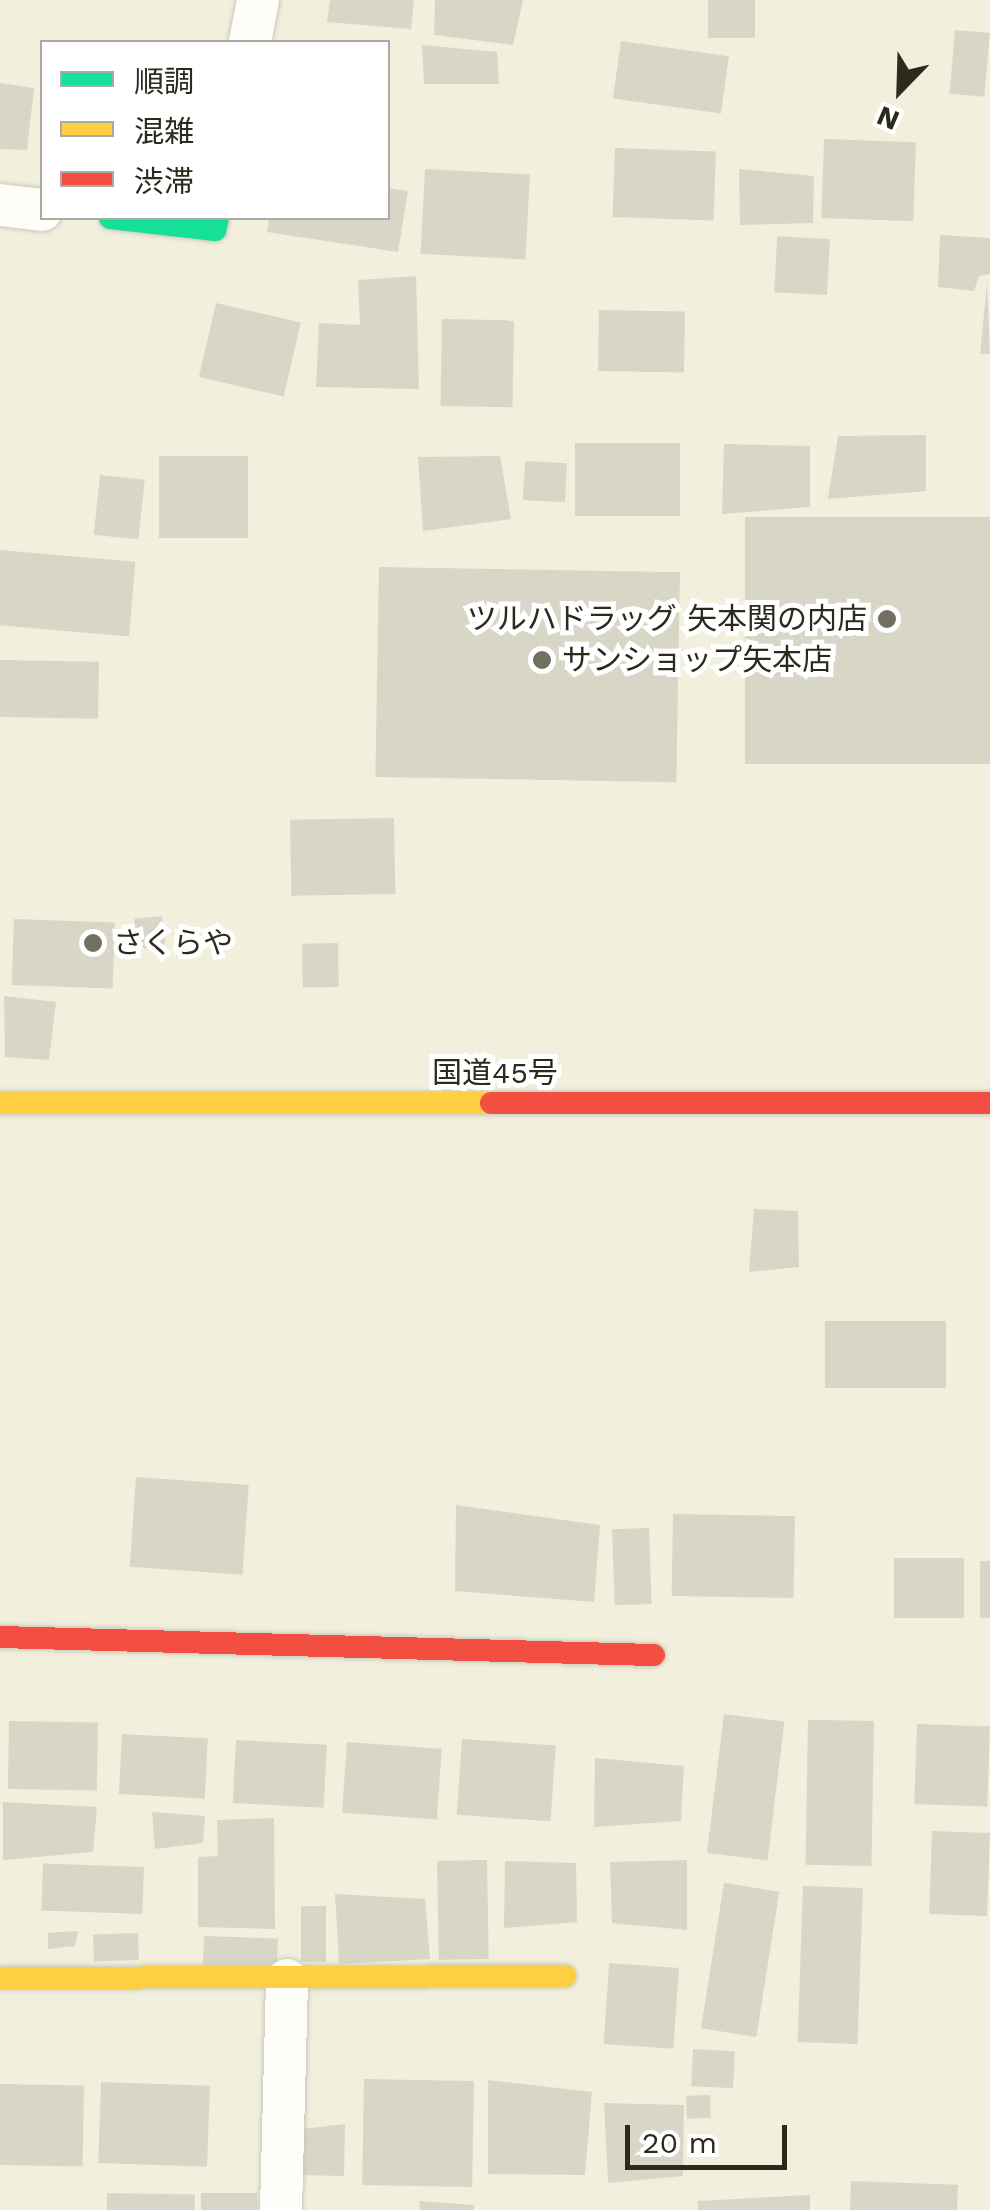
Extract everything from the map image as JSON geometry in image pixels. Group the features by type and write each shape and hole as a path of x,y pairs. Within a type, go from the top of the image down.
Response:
{"main road":[{"path":"128,220 216,230 218,220"},
{"name":"国道45号","path":"0,1103 990,1104"},
{"path":"0,1637 654,1655"},
{"path":"0,1978 287,1980 566,1976"}],"street":[{"path":"250,40 258,0"},
{"path":"0,205 40,210"},
{"path":"281,2210 287,1980"}],"building":[{"path":"330,0 414,0 411,29 327,22"},
{"path":"435,0 523,0 513,45 434,35"},
{"path":"708,0 755,0 755,38 708,38"},
{"path":"955,30 990,33 984,97 949,94"},
{"path":"621,41 729,56 721,114 613,98"},
{"path":"422,45 497,52 499,84 424,84"},
{"path":"0,83 34,88 27,150 0,149"},
{"path":"824,139 916,142 913,221 821,218"},
{"path":"615,148 716,152 714,220 613,217"},
{"path":"425,169 530,174 525,259 421,254"},
{"path":"739,169 814,176 813,223 740,225"},
{"path":"390,188 408,191 398,252 267,232 269,220 390,220"},
{"path":"940,235 990,238 990,274 979,276 974,291 938,287"},
{"path":"777,236 830,239 827,295 774,292"},
{"path":"416,276 419,389 316,387 319,323 360,325 358,280"},
{"path":"987,283 990,354 980,354"},
{"path":"216,303 301,323 284,397 199,377"},
{"path":"599,310 685,312 684,372 598,371"},
{"path":"442,319 514,320 512,407 440,406"},
{"path":"926,435 926,491 828,499 838,436"},
{"path":"575,443 680,443 680,516 575,516"},
{"path":"724,444 810,446 810,507 722,514"},
{"path":"159,456 248,456 248,538 159,538"},
{"path":"500,456 511,519 423,531 418,457"},
{"path":"525,461 567,463 565,502 523,500"},
{"path":"100,475 145,480 138,539 94,535"},
{"path":"745,517 990,517 990,764 745,764"},
{"path":"0,550 135,562 129,637 0,625"},
{"path":"379,567 680,572 676,782 375,777"},
{"path":"0,660 99,662 98,719 0,717"},
{"path":"394,818 395,894 291,896 290,820"},
{"path":"162,916 165,944 135,951 134,919"},
{"path":"14,919 115,923 113,988 12,985"},
{"path":"338,943 339,987 303,988 302,944"},
{"path":"4,996 56,1002 49,1060 5,1057"},
{"path":"754,1209 798,1211 799,1267 749,1272"},
{"path":"825,1321 946,1321 946,1388 825,1388"},
{"path":"136,1477 249,1485 242,1575 130,1567"},
{"path":"456,1505 600,1525 594,1602 455,1591"},
{"path":"673,1514 795,1516 794,1598 672,1596"},
{"path":"649,1528 652,1604 615,1605 612,1529"},
{"path":"894,1558 964,1558 964,1618 894,1618"},
{"path":"980,1561 990,1561 990,1618 980,1618"},
{"path":"724,1714 785,1721 767,1860 707,1853"},
{"path":"808,1720 874,1721 871,1866 805,1865"},
{"path":"9,1721 98,1723 97,1791 8,1789"},
{"path":"917,1724 990,1727 987,1806 914,1804"},
{"path":"122,1734 208,1739 205,1798 119,1794"},
{"path":"462,1739 556,1746 550,1821 457,1815"},
{"path":"236,1740 327,1745 324,1808 233,1803"},
{"path":"347,1742 442,1749 437,1819 342,1813"},
{"path":"595,1758 684,1766 681,1821 594,1827"},
{"path":"3,1802 97,1807 93,1852 3,1860"},
{"path":"152,1812 205,1816 203,1843 155,1849"},
{"path":"274,1818 275,1929 198,1927 198,1857 218,1856 217,1820"},
{"path":"932,1831 990,1833 987,1916 929,1914"},
{"path":"487,1860 489,1959 439,1960 437,1861"},
{"path":"687,1860 687,1930 612,1923 610,1862"},
{"path":"505,1861 576,1863 577,1922 504,1928"},
{"path":"43,1863 144,1867 142,1914 41,1910"},
{"path":"724,1883 779,1892 756,2037 701,2028"},
{"path":"803,1886 863,1888 858,2044 798,2042"},
{"path":"335,1894 425,1899 430,1959 339,1964"},
{"path":"301,1906 326,1906 326,1962 301,1962"},
{"path":"78,1931 75,1946 48,1949 48,1933"},
{"path":"138,1933 139,1960 94,1962 93,1935"},
{"path":"204,1936 278,1939 277,1971 203,1968"},
{"path":"609,1963 679,1968 673,2049 604,2044"},
{"path":"693,2049 735,2051 733,2088 691,2086"},
{"path":"364,2079 474,2081 472,2187 362,2185"},
{"path":"488,2080 592,2092 585,2175 488,2174"},
{"path":"101,2082 210,2086 207,2167 98,2163"},
{"path":"0,2084 84,2085 83,2166 0,2165"},
{"path":"710,2095 711,2118 687,2119 686,2096"},
{"path":"604,2103 684,2105 683,2176 608,2183"},
{"path":"345,2124 344,2176 298,2175 294,2130"},
{"path":"851,2181 958,2185 957,2210 850,2210"},
{"path":"107,2193 195,2195 195,2210 107,2210"},
{"path":"201,2193 257,2193 257,2210 201,2210"},
{"path":"810,2195 810,2210 698,2210 698,2201"},
{"path":"419,2201 474,2205 474,2210 420,2210"}],"traffic: fast":[{"path":"128,220 215,230 218,220"}],"traffic: slow":[{"path":"0,1103 491,1103"},
{"path":"0,1978 565,1976"}],"traffic: jam":[{"path":"491,1103 990,1103"},
{"path":"0,1637 654,1655"}],"place":[{"name":"ツルハドラッグ 矢本関の内店","path":"887,619"},
{"name":"サンショップ矢本店","path":"542,660"},
{"name":"さくらや","path":"93,943"}]}
